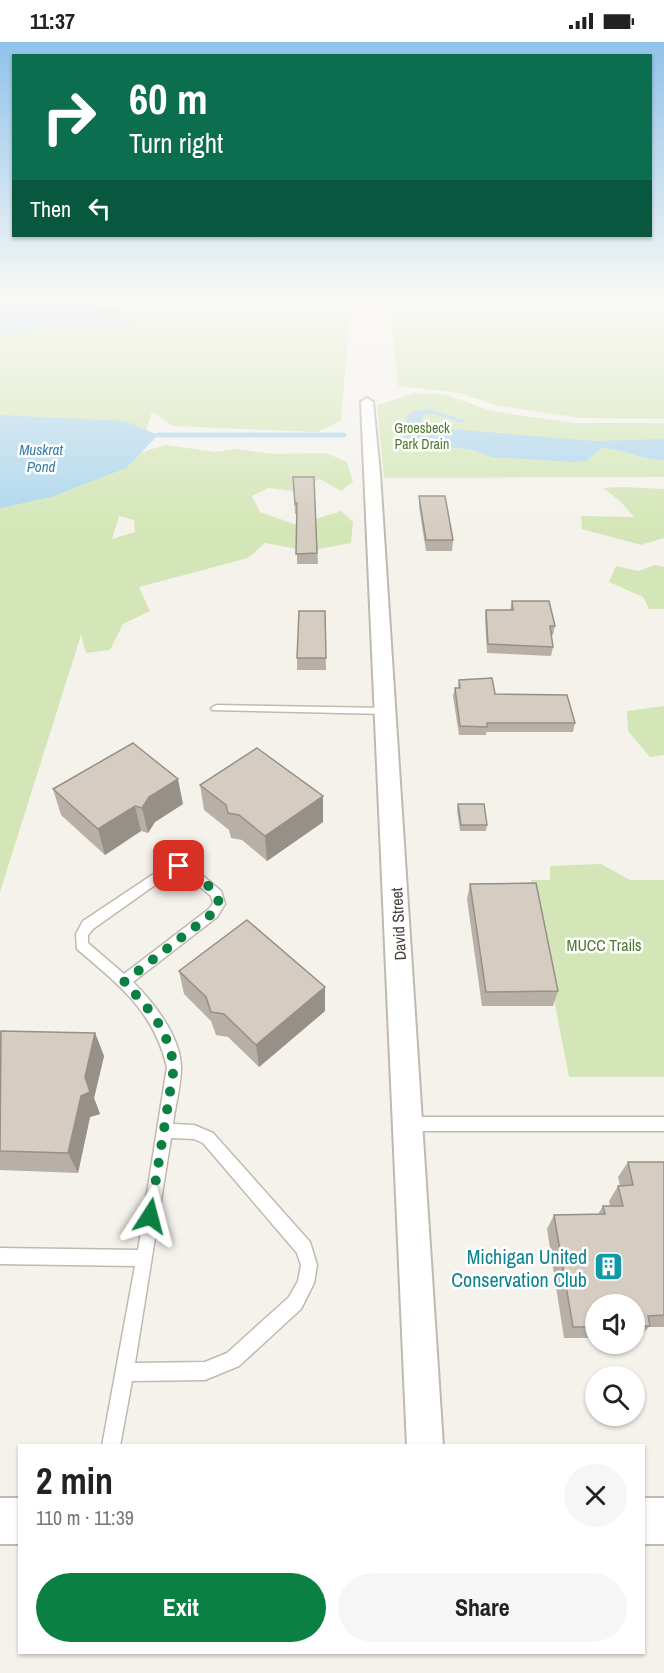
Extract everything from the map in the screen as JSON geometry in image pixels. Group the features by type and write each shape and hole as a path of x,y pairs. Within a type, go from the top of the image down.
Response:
{"street":[{"name":"David Street","path":"367,402 409,1124 425,1444"},
{"path":"0,1521 18,1521"},
{"path":"645,1521 664,1521"}],"lane":[{"path":"216,708 386,711"},
{"path":"111,1444 126,1372 174,1067 170,1045 158,1019 124,982 82,945 82,934 87,925 170,868 188,869 217,894 219,903 213,913 124,982"},
{"path":"409,1124 664,1124"},
{"path":"126,1372 205,1371 233,1360 295,1303 306,1283 309,1265 304,1248 208,1138 194,1132 164,1131"},
{"path":"0,1256 144,1258"}],"green space":[{"path":"0,377 345,377 341,421 317,432 173,426 152,412 139,453 166,445 215,452 236,449 273,454 326,453 347,462 353,482 341,491 320,479 294,491 268,488 252,496 260,512 297,525 341,511 353,522 351,543 308,551 265,543 248,558 139,587 150,611 123,624 110,650 86,653 81,635 0,892","holes":["119,516 134,520 135,532 112,539"]},
{"path":"397,377 664,377 664,419 581,418 499,406 460,393 398,386"},
{"name":"Groesbeck Park Drain","path":"415,393 444,394 491,411 575,423 664,423 664,477 384,478 377,405"},
{"path":"603,488 664,489 664,538 641,545 582,529 581,516 634,517 620,501"},
{"path":"655,565 664,567 664,609 649,609 643,597 609,582 616,566 638,571"},
{"path":"664,706 664,755 650,757 628,731 627,711"},
{"name":"MUCC Trails","path":"601,864 630,880 664,880 664,1077 569,1077 531,880 550,880 550,866"}],"water":[{"path":"430,409 466,421 461,423 434,414 425,414 419,425 422,432 433,433 449,429 594,441 664,439 664,460 602,448 586,461 574,462 493,457 470,449 451,448 404,437 407,415 418,410"},
{"name":"Muskrat Pond","path":"0,415 125,421 158,435 126,468 51,497 0,508"}],"building":[{"path":"293,477 314,477 317,553 296,554 297,503 295,504"},
{"path":"419,496 445,496 453,540 426,540"},
{"path":"512,601 549,601 555,626 550,626 553,647 488,644 486,610 513,610"},
{"path":"299,611 325,611 326,658 297,658"},
{"path":"492,678 495,694 567,695 575,723 487,723 487,727 460,726 455,688 460,688 459,680"},
{"path":"133,743 178,779 149,797 142,808 135,806 98,829 53,789"},
{"path":"257,748 323,796 265,836 239,815 228,813 226,805 200,785"},
{"path":"458,804 484,804 487,825 461,825"},
{"path":"536,883 558,991 486,992 470,884"},
{"path":"247,920 325,987 256,1045 224,1014 211,1012 206,997 179,971"},
{"path":"1,1031 95,1033 85,1077 90,1092 81,1096 68,1153 0,1151"},
{"name":"Michigan United Conservation Club","path":"628,1162 664,1162 664,1315 648,1316 650,1326 645,1326 645,1294 585,1294 585,1327 573,1327 554,1215 605,1214 603,1206 623,1206 618,1186 633,1185"}],"waterway":[{"path":"158,435 344,435"}],"place":[{"name":"Michigan United Conservation Club","path":"608,1267"}],"route":[{"path":"150,1216 174,1067 170,1045 158,1019 124,982 213,913 219,903 217,894 188,869 179,866"}]}
